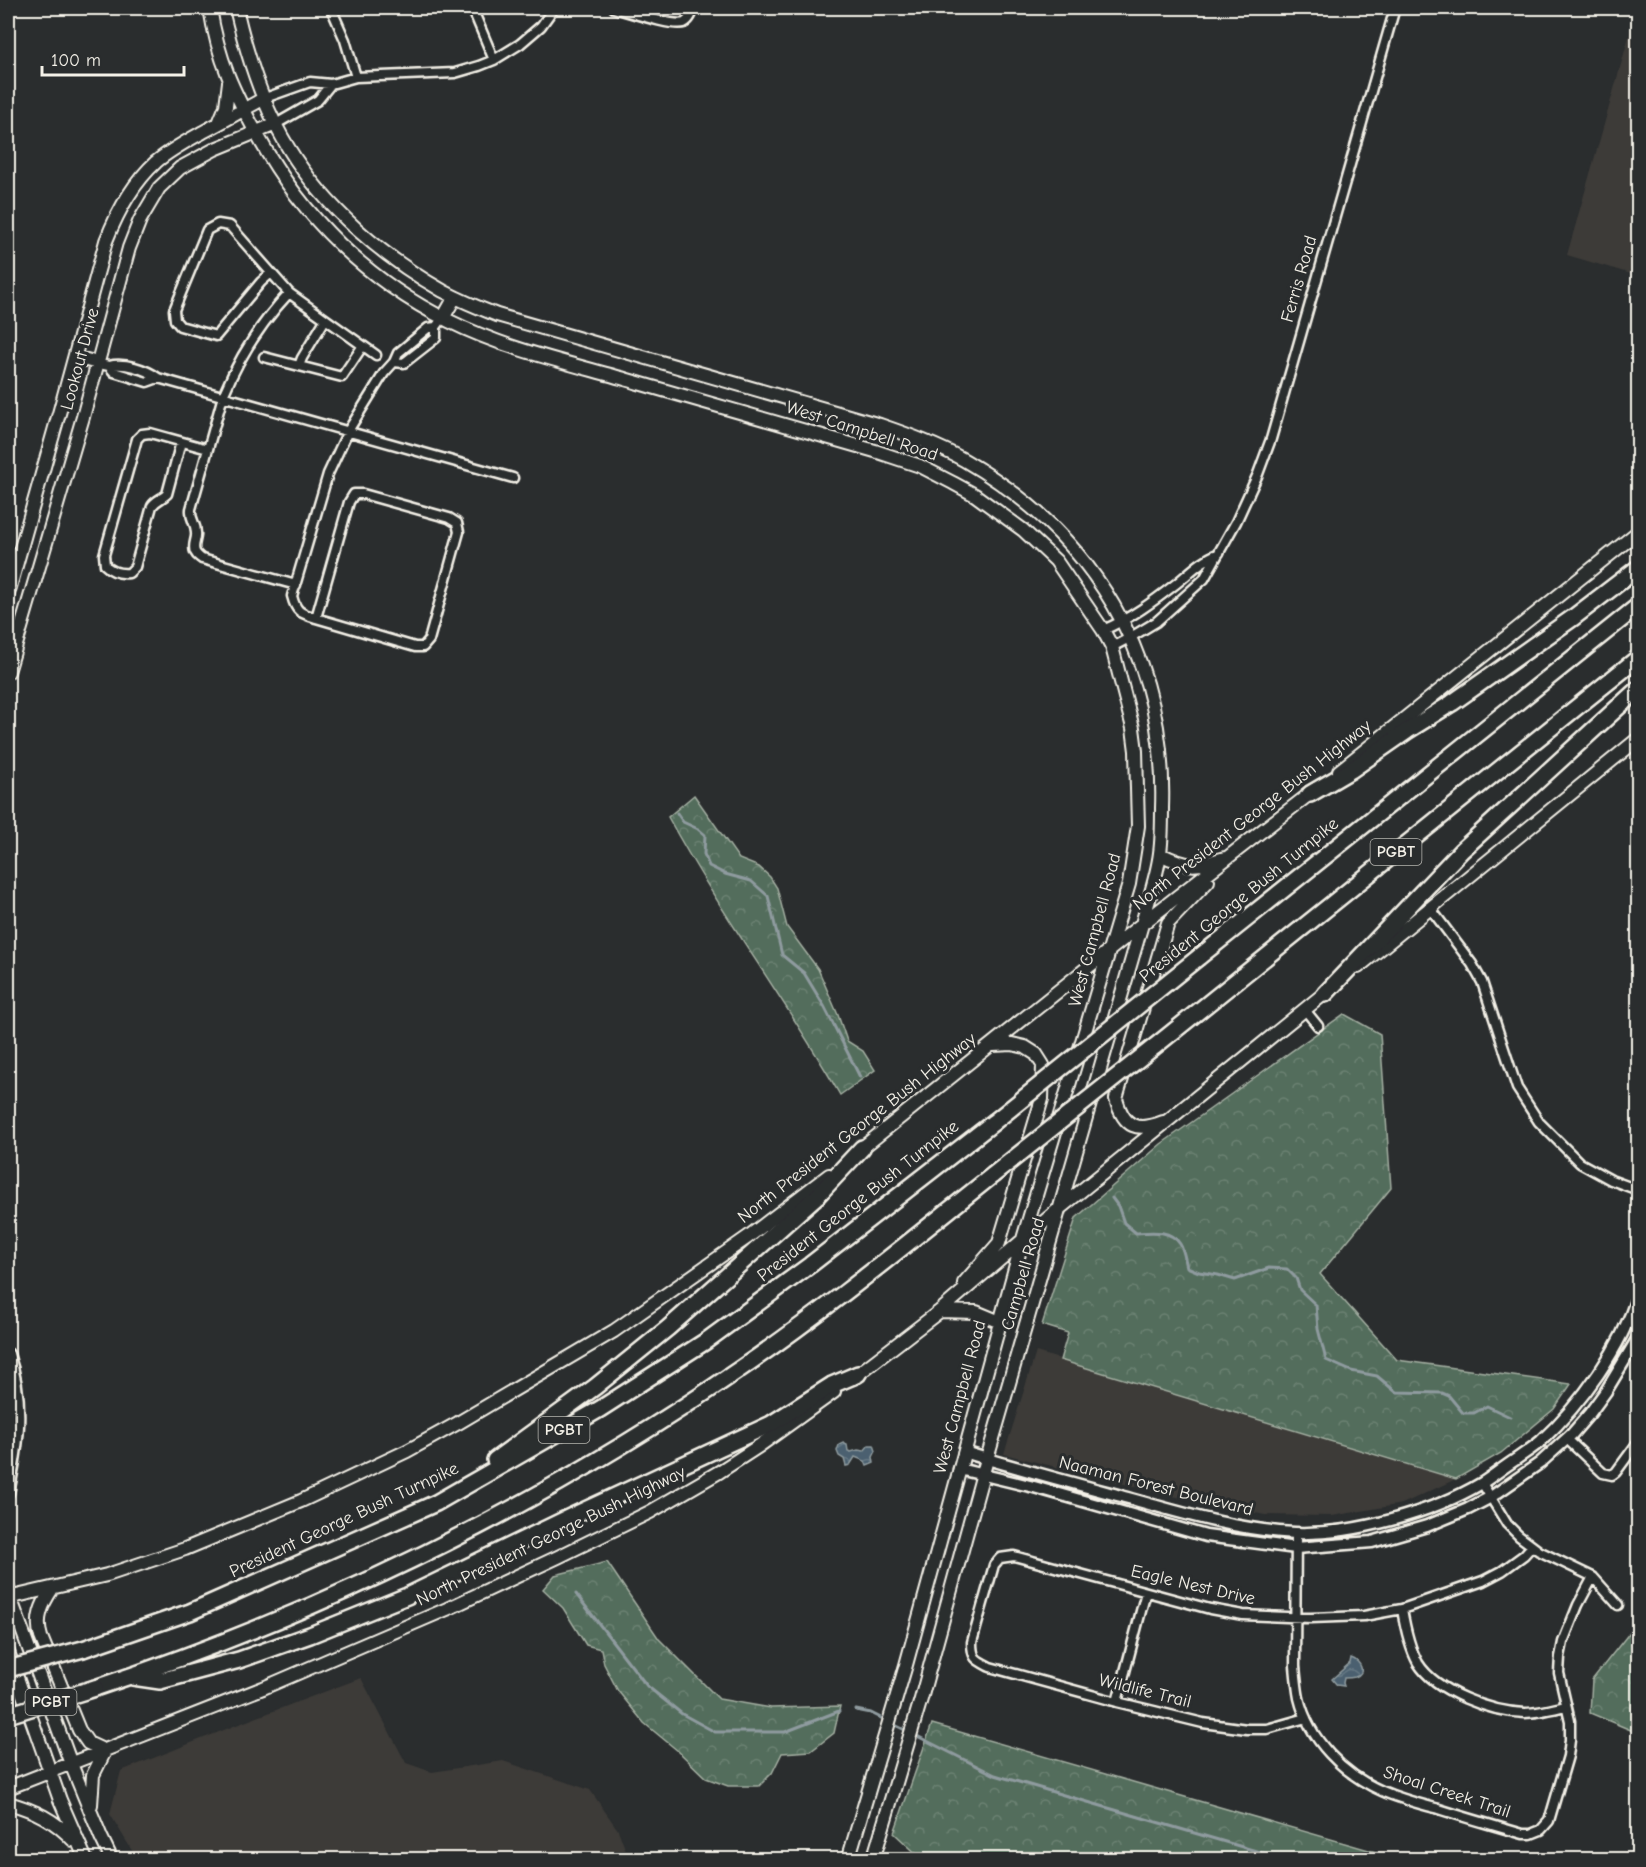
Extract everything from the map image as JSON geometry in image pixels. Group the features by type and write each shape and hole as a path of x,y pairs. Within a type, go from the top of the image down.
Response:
{"highway":[{"path":"1310,794 1351,770 1452,703 1574,617 1638,568"},
{"name":"President George Bush Turnpike","path":"8,1669 83,1649 190,1612 436,1503 600,1409 706,1341 810,1265 994,1122 1638,606"},
{"name":"PGBT","path":"8,1715 130,1677 255,1630 381,1575 475,1529 589,1466 698,1398 770,1349 853,1287 1638,658"},
{"path":"1325,994 1461,851 1638,690"},
{"path":"436,1503 595,1387 668,1328 817,1196 862,1148"},
{"path":"130,1677 160,1682 239,1660 310,1635 407,1596 771,1424 832,1385 858,1374"}],"main road":[{"name":"West Campbell Road","path":"210,8 216,39 229,81 277,169 296,196 353,258 440,323 469,330 514,347 876,451 920,466 975,495 1038,543 1056,561 1112,647 1133,728 1136,751 1138,826 1129,884 1023,1239 898,1692 848,1860"},
{"name":"West Campbell Road","path":"236,8 265,99 289,149 307,175 336,208 390,256 421,278 455,297 497,315 880,425 926,441 963,459 1037,511 1056,529 1094,576 1131,638 1150,692 1159,734 1163,792 1160,854 1060,1208"},
{"path":"219,123 226,106 229,81"},
{"name":"Lookout Drive","path":"8,594 106,241 120,209 142,177 169,151 265,99"},
{"name":"Lookout Drive","path":"8,672 37,571 103,364 134,233 149,201 180,168 215,149 276,124"},
{"path":"440,323 455,297"},
{"path":"75,357 103,364"},
{"name":"North President George Bush Highway","path":"8,1594 51,1589 107,1575 185,1549 301,1501 407,1451 614,1331 801,1197 1638,532"},
{"path":"16,565 37,571"},
{"name":"North President George Bush Highway","path":"8,1788 244,1696 447,1609 650,1512 719,1472 858,1374 940,1311 1060,1208 1638,739"},
{"path":"1160,854 1180,864 1192,866 1232,856"},
{"path":"1172,1119 1149,1127 1138,1128 1122,1116 1116,1099 1168,923 1232,856"},
{"path":"940,1311 999,1243 1042,1099 1043,1065 1036,1054 1019,1045 993,1045"},
{"name":"Campbell Road","path":"987,1459 1060,1208"},
{"path":"940,1311 976,1312 1000,1322"},
{"path":"873,1860 921,1699 987,1459"},
{"path":"51,1589 43,1604 38,1628 79,1730 88,1743 105,1751 93,1775 91,1811"},
{"path":"8,1594 71,1764 112,1860"},
{"path":"8,1652 60,1800 84,1854"},
{"path":"8,1803 27,1808 62,1827 84,1854"}],"street":[{"path":"331,8 345,40 356,76"},
{"path":"472,8 494,60"},
{"path":"265,99 310,82 331,84 356,76 455,73 494,60 520,44 541,26 555,8"},
{"path":"614,8 679,24 691,17 694,8"},
{"name":"Ferris Road","path":"1112,647 1156,622 1204,579 1254,484 1271,439 1395,8"},
{"path":"276,124 318,100 331,84"},
{"path":"272,273 261,282 216,336 180,327 175,320 174,310 207,230 218,224 230,226 272,273 289,293 376,355"},
{"path":"289,293 249,342 223,396 190,509 190,518 195,525 197,535 193,547 196,555 202,559 296,585"},
{"path":"299,366 302,357 326,320"},
{"path":"316,618 349,502 354,494 363,494 449,518 458,523 459,532 429,640 423,647 415,647 302,614 295,608 292,596 328,474 348,431 398,353 428,328 440,323"},
{"path":"394,362 404,363 436,338 440,323"},
{"path":"418,337 426,346"},
{"path":"264,357 342,377 363,347"},
{"path":"103,364 117,363 151,373 158,378 513,478"},
{"path":"181,442 167,494 152,506 135,567 129,573 122,574 111,570 105,565 104,555 137,440 142,434 150,433 208,449"},
{"path":"1102,630 1122,622 1178,583 1203,560 1219,553"},
{"path":"1431,909 1472,964 1482,982 1517,1089 1539,1122 1580,1163 1611,1180 1638,1190"},
{"path":"1305,1010 1318,1026"},
{"name":"Naaman Forest Boulevard","path":"964,1452 1182,1514 1236,1525 1296,1533 1336,1531 1376,1524 1455,1497 1482,1483 1539,1442 1576,1405 1606,1361 1632,1315 1638,1295"},
{"name":"Naaman Forest Boulevard","path":"959,1468 1206,1536 1296,1548 1372,1542 1427,1526 1491,1497 1540,1463 1572,1434 1606,1391 1638,1338"},
{"path":"8,1354 19,1430 8,1493"},
{"path":"1567,1439 1607,1475 1616,1472 1638,1442"},
{"path":"1482,1483 1507,1524 1519,1536 1532,1546 1593,1578 1618,1605"},
{"path":"1143,1518 1179,1517 1182,1514"},
{"name":"Shoal Creek Trail","path":"1296,1533 1295,1666 1299,1699 1314,1732 1334,1759 1358,1779 1382,1792 1523,1834 1531,1834 1541,1830 1549,1821 1568,1756 1570,1721 1566,1706"},
{"name":"Eagle Nest Drive","path":"978,1661 972,1653 972,1642 994,1565 1000,1558 1014,1556 1210,1609 1243,1615 1296,1618 1364,1616 1402,1609 1484,1581 1524,1555 1532,1546"},
{"path":"1402,1609 1418,1663 1432,1679 1444,1688 1465,1698 1513,1712 1526,1713 1566,1706 1559,1673 1563,1642 1578,1605 1593,1578"},
{"path":"1117,1702 1146,1592"},
{"name":"Wildlife Trail","path":"978,1661 990,1667 1117,1702 1203,1723 1268,1730 1306,1718"}],"shaded area":[{"path":"1638,8 1638,276 1567,255"},
{"path":"1036,1352 1456,1479 1402,1504 1332,1516 1265,1515 1177,1497 1004,1454"},
{"path":"361,1678 406,1763 432,1772 503,1761 590,1790 618,1830 629,1859 137,1859 110,1814 121,1771"}],"green space":[{"path":"694,795 739,859 759,867 770,877 777,888 787,927 818,969 847,1041 863,1051 875,1070 840,1095 798,1025 709,888 668,817"},
{"path":"1344,1014 1380,1034 1391,1188 1320,1274 1397,1360 1571,1384 1554,1409 1501,1453 1456,1479 1060,1360 1068,1333 1042,1325 1076,1218 1161,1144"},
{"path":"607,1562 659,1639 719,1699 771,1708 840,1706 834,1733 811,1751 782,1753 772,1773 759,1786 728,1786 706,1778 644,1723 618,1691 604,1664 601,1649 586,1645 563,1608 543,1589 555,1575"},
{"path":"1638,1622 1638,1733 1590,1713 1592,1680"},
{"path":"932,1724 1400,1859 922,1859 894,1833"}],"water":[{"path":"843,1443 851,1452 864,1451 869,1445 874,1445 876,1451 873,1457 874,1463 867,1466 865,1461 855,1457 850,1465 846,1466 844,1459 837,1451 839,1445"},
{"path":"1351,1658 1361,1667 1361,1673 1355,1677 1344,1678 1344,1686 1337,1685 1332,1679 1350,1663"}],"waterway":[{"path":"677,813 683,822 705,835 704,854 709,866 725,874 751,881 768,896 782,955 804,973 824,1006 860,1077"},
{"path":"1112,1198 1118,1206 1124,1223 1136,1233 1160,1232 1176,1239 1181,1246 1187,1267 1199,1272 1235,1280 1269,1268 1287,1269 1296,1278 1300,1290 1316,1305 1318,1329 1326,1360 1351,1371 1377,1376 1396,1392 1442,1393 1449,1396 1463,1413 1474,1413 1487,1406 1510,1417"},
{"path":"576,1594 647,1686 682,1714 715,1732 785,1732 839,1711"},
{"path":"856,1710 871,1713 885,1720"},
{"path":"891,1723 907,1731"},
{"path":"913,1734 995,1775 1287,1860"}]}
